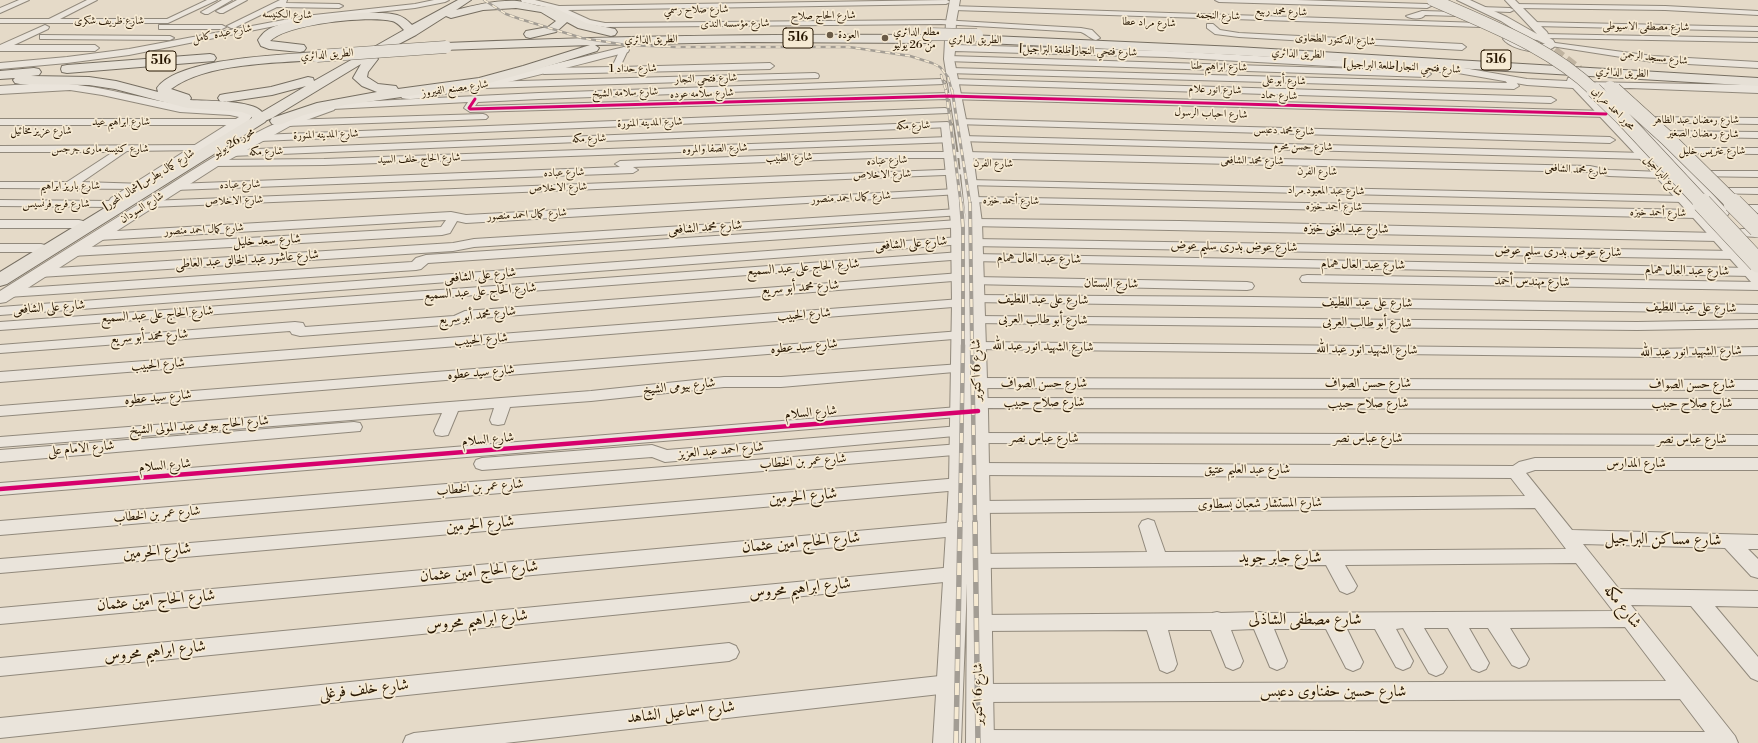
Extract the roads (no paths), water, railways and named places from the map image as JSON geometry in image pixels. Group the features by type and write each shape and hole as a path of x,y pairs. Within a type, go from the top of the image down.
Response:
{"highway":[{"name":"محور 26 يوليو","path":"260,128 342,70 412,32 466,0"},
{"name":"محور 26 يوليو","path":"2,282 472,0"},
{"path":"517,0 550,9 587,28 628,40"},
{"name":"محور احمد عرابى","path":"1442,2 1532,35 1589,70 1659,130 1758,228"},
{"name":"محور احمد عرابى","path":"1442,2 1549,55 1582,78 1622,117 1756,272"},
{"path":"442,18 488,6 511,3 542,9 556,15 562,22 552,30 539,34 448,44"},
{"path":"320,52 276,46 265,43 264,40 270,33 285,27 328,19 364,16 394,18 405,24 412,32"},
{"name":"الطريق الدائري","path":"0,75 448,44 628,40 670,37 815,38 927,36 1096,38 1758,82"},
{"name":"الطريق الدائري","path":"973,37 1204,46"},
{"path":"20,80 89,81 116,84 187,104 244,108 255,112 260,128 300,112 328,103 361,97 436,89 486,80 523,71 580,52 628,40"},
{"path":"372,59 362,72 360,78 364,83 373,87 403,89 438,85 488,76 508,68 513,64 514,58 508,53 448,44"},
{"name":"الطريق الدائري","path":"1236,48 1527,62 1758,77"},
{"path":"320,52 240,63 200,71 187,74 172,81 164,88 165,92 180,98 192,99 239,97 285,88 342,70"},
{"name":"الطريق الدائري","path":"0,82 320,52"}],"street":[{"path":"0,11 25,0"},
{"path":"1,48 93,0"},
{"name":"شارع ظريف شكرى","path":"0,21 47,24 168,22 213,0"},
{"path":"202,13 228,0"},
{"path":"218,13 243,0"},
{"path":"43,37 205,37 227,24 273,3 286,0"},
{"name":"شارع عبده كامل","path":"0,66 88,58 319,16 415,6 444,0"},
{"path":"526,0 569,0"},
{"name":"شارع مؤسسه الندى","path":"526,0 558,8 582,20 596,24 616,26 950,10"},
{"path":"1219,0 1442,2"},
{"path":"1349,0 1360,0"},
{"path":"1426,0 1442,2 1458,14 1518,45 1534,49 1545,42"},
{"path":"1462,0 1504,19 1545,42"},
{"path":"1502,0 1512,5 1534,24 1545,42"},
{"path":"238,19 256,14 273,3 415,6"},
{"path":"1483,9 1512,5 1665,8 1758,13"},
{"path":"1512,5 1520,19 1545,42"},
{"path":"558,8 950,10 1089,21"},
{"path":"950,10 1080,30 1089,32 1096,38"},
{"name":"شارع محمد ربيع","path":"950,10 1419,16 1422,16 1420,14 1422,13 1458,14"},
{"name":"شارع صلاح رسمي","path":"567,12 950,10"},
{"name":"شارع النجمه","path":"950,10 1481,25"},
{"name":"شارع 6 اكتوبر","path":"950,10 939,48 939,73 955,127"},
{"name":"شارع 6 اكتوبر","path":"950,10 955,127 966,237 968,290 961,335 961,368 978,438 980,741"},
{"name":"شارع الكنيسه","path":"256,14 319,16"},
{"path":"1504,19 1520,19"},
{"path":"63,27 227,24"},
{"name":"شارع مصطفى الاسيوطى","path":"1534,24 1758,29"},
{"name":"شارع الدكتور الطحاوى","path":"1250,27 1206,26 1218,32 1239,35 1462,46"},
{"path":"1508,40 1508,38 1513,36 1545,42 1758,40"},
{"path":"615,69 628,40"},
{"name":"شارع مصنع الفيروز","path":"286,124 310,113 333,106 372,98 451,90 483,85 544,71 598,55 628,40"},
{"name":"شارع مسجد الرحمن","path":"1545,42 1653,59 1758,65"},
{"path":"1,48 149,48"},
{"path":"12,65 40,48"},
{"name":"شارع فتحي النجار[طلعة البراجيل]","path":"955,127 1166,54 1453,70 1510,80 1582,81"},
{"path":"1154,65 1157,77"},
{"name":"شارع ابراهيم طنا","path":"955,127 1060,66 1133,67 1154,65 1197,70 1488,76"},
{"name":"شارع حداد 1","path":"544,71 770,66"},
{"name":"شارع البراجيل","path":"1566,75 1598,86 1660,146 1718,209 1758,249"},
{"name":"شارع فتحي النجار","path":"483,85 825,76"},
{"name":"شارع أبو على","path":"955,127 1157,77 1514,86 1510,80"},
{"name":"شارع البراجيل","path":"1582,81 1606,114 1697,214 1735,255 1756,272"},
{"path":"1598,86 1645,85 1758,89"},
{"path":"0,90 47,87 88,89 164,106 196,110 239,112 246,116 242,122"},
{"name":"شارع سلامه عوده","path":"475,99 469,108 470,109 955,127"},
{"name":"شارع سلامه الشيخ","path":"333,106 441,102 475,99 955,127"},
{"name":"شارع انور علام","path":"955,127 1551,100"},
{"path":"286,124 574,113"},
{"name":"شارع حماد","path":"955,127 1606,114"},
{"name":"شارع رمضان عبد الظاهر","path":"1634,120 1758,121"},
{"name":"شارع ابراهيم عيد","path":"0,122 242,122"},
{"name":"شارع كمال بطرس[شمال المحور]","path":"2,282 41,248 242,122"},
{"name":"شارع السودان","path":"2,282 40,273 213,163 232,153 260,128 286,124"},
{"name":"شارع المدينه المنورة","path":"260,128 955,127"},
{"name":"شارع محمد دعبس","path":"955,127 1610,140"},
{"name":"شارع الصفا والمروه","path":"624,152 955,127"},
{"name":"شارع مكه","path":"232,153 955,127"},
{"name":"شارع حسن محرم","path":"955,127 1645,156"},
{"name":"شارع عباده","path":"175,187 522,174 619,167 955,127"},
{"name":"شارع الفرن","path":"955,127 1665,178"},
{"name":"شارع عبد المعبود مراد","path":"955,127 1684,199"},
{"name":"شارع أحمد خيزه","path":"955,127 1033,201 1697,214"},
{"name":"شارع الاخلاص","path":"149,204 955,127"},
{"name":"شارع كمال احمد منصور","path":"99,236 454,216 466,219 955,127"},
{"name":"شارع عزيز مخائيل","path":"0,131 227,132"},
{"name":"شارع رمضان الصغير","path":"1660,146 1758,135"},
{"path":"1660,146 1758,142"},
{"path":"1660,146 1758,157"},
{"name":"شارع عتريس خليل","path":"1660,146 1758,152"},
{"path":"69,186 125,148"},
{"name":"شارع كنيسه مارى جرجس","path":"0,149 200,148"},
{"path":"619,167 624,152"},
{"name":"شارع الحاج خلف السيد","path":"213,163 324,162 624,152"},
{"path":"522,174 532,155"},
{"path":"1686,174 1758,174"},
{"name":"شارع باريز ابراهيم","path":"0,185 141,186"},
{"path":"1701,190 1758,191"},
{"path":"1033,201 1033,215"},
{"path":"1072,202 1072,216"},
{"path":"1099,202 1101,217"},
{"name":"شارع فرج فرنسيس","path":"0,203 112,204"},
{"path":"1129,203 1133,217"},
{"path":"1226,205 1235,226"},
{"path":"1254,205 1263,223"},
{"path":"1290,206 1304,228"},
{"path":"1319,207 1330,221"},
{"path":"1350,207 1367,229"},
{"path":"1411,208 1428,231"},
{"path":"1458,209 1470,221"},
{"path":"1718,209 1758,209"},
{"name":"شارع سعد خليل","path":"72,252 442,231 446,230 454,216"},
{"path":"1598,221 1614,235"},
{"path":"0,224 79,224"},
{"name":"شارع عبد الغنى خيزه","path":"966,237 1235,226 1718,237"},
{"path":"1742,234 1758,234"},
{"path":"2,282 416,266 421,261 426,259 966,237"},
{"name":"شارع عبد العال همام","path":"966,237 1239,263 1756,272"},
{"name":"شارع محمد الشافعى","path":"453,247 470,243 966,237"},
{"name":"شارع عوض بدرى سليم عوض","path":"966,237 1735,255"},
{"name":"شارع على الشافعى","path":"0,312 966,237"},
{"name":"شارع الحاج على عبد السميع","path":"0,326 966,237"},
{"name":"شارع عاشور عبد الخالق عبد العاطى","path":"40,273 453,247"},
{"path":"0,248 41,248"},
{"path":"1239,263 1252,301"},
{"name":"شارع مهندس أحمد","path":"1307,279 1758,286"},
{"name":"شارع البستان","path":"968,290 1247,286"},
{"name":"شارع 6 اكتوبر","path":"947,743 954,574 960,484 960,431 971,409 977,383 976,320 968,290"},
{"name":"شارع على عبد اللطيف","path":"968,290 1245,302 1758,309"},
{"name":"شارع محمد أبو سريع","path":"0,349 295,326 298,326 297,331 300,332 457,320 463,316 473,315 968,290"},
{"name":"شارع الحبيب","path":"0,376 968,290"},
{"name":"شارع أبو طالب العربى","path":"976,320 1630,326 1758,324"},
{"name":"شارع سيد عطوه","path":"0,411 961,335"},
{"name":"شارع الشهيد انور عبد الله","path":"977,346 1638,352 1758,351"},
{"name":"شارع بيومى الشيخ","path":"397,411 592,396 724,382 781,382 961,368"},
{"name":"شارع حسن الصواف","path":"977,383 1758,385"},
{"path":"498,420 504,403"},
{"name":"شارع صلاح حبيب","path":"971,409 1758,404"},
{"path":"442,431 452,407"},
{"name":"شارع السلام","path":"0,489 971,409"},
{"name":"شارع الحاج بيومى عبد المولى الشيخ","path":"0,442 397,411"},
{"name":"شارع الامام على","path":"0,456 354,427"},
{"name":"شارع احمد عبد العزيز","path":"482,464 652,451 665,456 960,431"},
{"name":"شارع عباس نصر","path":"978,438 1758,440"},
{"name":"شارع عمر بن الخطاب","path":"0,528 463,489 960,450"},
{"name":"شارع المدارس","path":"1516,472 1525,466 1535,464 1758,464"},
{"name":"شارع عبد العليم عتيق","path":"979,469 1516,472"},
{"name":"شارع مكه","path":"1516,472 1726,742"},
{"name":"شارع الحرمين","path":"0,566 960,484"},
{"name":"شارع المستشار شعبان بسطاوى","path":"979,507 1540,502"},
{"path":"1148,526 1158,559"},
{"name":"شارع الحاج امين عثمان","path":"0,616 957,529"},
{"name":"شارع مساكن البراجيل","path":"1568,537 1758,542"},
{"path":"1730,541 1758,571"},
{"name":"شارع جابر جويد","path":"979,561 1582,556"},
{"path":"1332,558 1347,586"},
{"name":"شارع ابراهيم محروس","path":"0,667 954,574"},
{"path":"1614,597 1758,600"},
{"path":"1697,598 1758,672"},
{"path":"1493,619 1519,659"},
{"name":"شارع مصطفى الشاذلى","path":"979,623 1218,620 1631,619"},
{"path":"1218,620 1234,661"},
{"path":"1260,620 1277,661"},
{"path":"1332,620 1352,662"},
{"path":"1381,620 1403,661"},
{"path":"1409,620 1436,667"},
{"path":"1453,620 1479,663"},
{"path":"1155,621 1167,664"},
{"name":"شارع خلف فرغلى","path":"0,728 729,652"},
{"name":"شارع اسماعيل الشاهد","path":"414,743 949,684"},
{"name":"شارع حسين حفناوى دعبس","path":"979,693 1686,690"},
{"path":"980,741 1726,742"}],"tunnel":[{"path":"1554,51 1579,70"}],"railway":[{"path":"484,0 506,14 520,19 582,38 626,45 675,47 849,47 910,56 940,67 948,77 952,91"},
{"path":"941,75 946,91"},
{"path":"946,90 961,204"},
{"path":"952,90 970,204"},
{"path":"961,203 963,228 963,345"},
{"path":"970,203 972,346"},
{"path":"960,523 963,345"},
{"path":"972,345 975,523"},
{"path":"956,743 960,522"},
{"path":"975,522 978,743"}],"place":[{"name":"العودة","path":"830,35"},
{"name":"مطلع الدائري من 26 يوليو","path":"885,38"}]}
